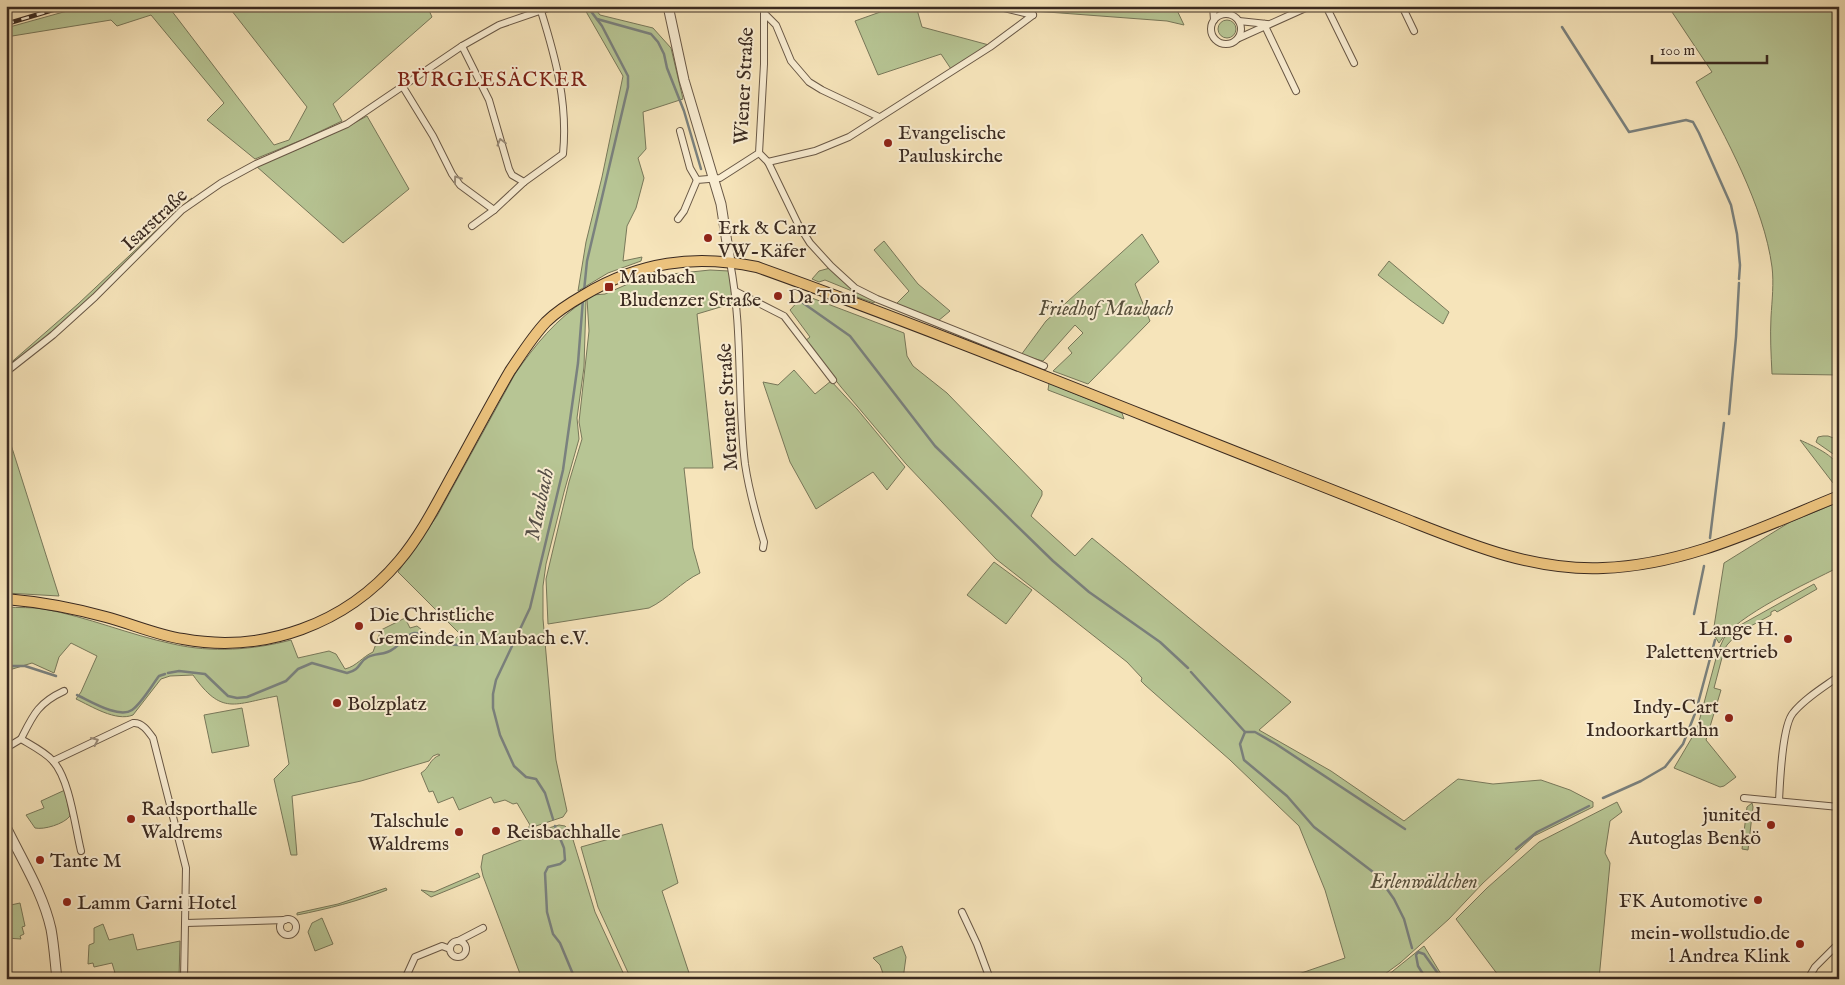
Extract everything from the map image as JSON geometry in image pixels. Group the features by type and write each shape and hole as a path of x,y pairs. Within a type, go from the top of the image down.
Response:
{"main road":[{"path":"6,599 42,602 107,617 182,639 216,643 240,644 268,640 300,630 328,618 365,594 399,561 433,512 492,402 524,350 546,322 591,291 650,266 676,262 730,262 757,267 859,304 1435,530 1515,559 1562,567 1601,568 1639,566 1671,560 1727,542 1839,496"}],"street":[{"name":"Isarstraße","path":"6,372 53,335 96,297 182,210 221,183 256,164 347,124 462,46 499,24 554,6"},
{"path":"668,6 684,80 721,204 730,262"},
{"name":"Wiener Straße","path":"715,180 760,153 764,6"},
{"path":"768,162 815,151 849,137 990,47 1032,15 996,6"},
{"path":"1213,6 1214,20 1211,33 1219,43 1228,45 1236,42 1242,30 1239,20"},
{"path":"1224,6 1229,14 1239,20 1264,26"},
{"path":"1239,38 1264,26 1276,23 1310,6"},
{"path":"1326,6 1354,63"},
{"path":"1402,6 1414,31"},
{"path":"472,226 494,210 524,182 563,154 565,133 560,74 541,11"},
{"path":"765,14 776,25 791,61 809,82 879,117"},
{"path":"1214,20 1221,15 1229,14"},
{"path":"1264,26 1296,91"},
{"path":"462,46 489,100 509,169 512,175 524,182"},
{"path":"403,87 460,185 494,210"},
{"path":"680,131 690,168 697,180"},
{"path":"760,153 768,162 798,224 810,242 831,266 855,288 877,299 1044,366"},
{"path":"697,180 715,180"},
{"path":"678,219 684,211 697,180"},
{"name":"Meraner Straße","path":"730,262 735,291 739,340 740,399 745,462 749,490 764,542 763,548"},
{"path":"735,291 784,316 832,380"},
{"path":"1779,801 1784,747 1791,716 1802,704 1839,676"},
{"path":"6,748 21,739 32,716 40,706 49,698 64,690"},
{"path":"53,761 130,724 137,723 145,728 153,738 186,868 184,979"},
{"path":"21,739 53,761 62,776 81,851"},
{"path":"1744,798 1839,807"},
{"path":"6,827 32,877 47,916 51,929 57,979"},
{"path":"962,912 977,944 990,979"},
{"path":"186,922 286,920"},
{"path":"450,949 453,942 483,928"},
{"path":"405,979 415,957 442,946 450,949 456,956 463,955 465,946 458,941"},
{"path":"1808,979 1815,967 1839,943"}],"green space":[{"path":"85,6 168,6 274,145 289,140 307,107 228,6 427,6 432,17 333,104 342,121 255,159 207,120 224,103 151,15 117,26 111,20 6,37 6,28"},
{"path":"593,6 600,15 653,28 671,48 683,99 643,112 646,149 638,158 644,178 636,208 627,226 623,261 642,257 641,261 608,273 578,291 586,242 623,76 584,8"},
{"path":"897,6 916,6 922,27 989,45 951,69 941,54 878,75 855,21"},
{"path":"1018,6 1175,6 1184,25 1167,21 1034,11"},
{"path":"1668,6 1839,6 1839,375 1772,374 1773,279 1768,244 1761,220 1742,172 1696,82 1712,72"},
{"path":"1227,20 1233,23 1236,29 1233,35 1227,38 1221,35 1218,29 1221,23"},
{"path":"367,116 409,189 343,243 256,166 327,137"},
{"path":"192,198 80,307 30,350 7,366 78,304"},
{"name":"Friedhof Maubach","path":"1142,234 1159,262 1135,284 1150,321 1088,384 1053,371 1072,353 1068,348 1083,333 1075,325 1043,361 1021,355 1046,321"},
{"path":"884,241 918,284 950,311 938,321 895,305 909,291 874,250"},
{"path":"1389,261 1449,312 1443,324 1378,275"},
{"path":"830,268 875,301 874,303 857,297 852,291 825,280 819,282 812,279 819,271"},
{"path":"710,270 729,271 734,303 697,314 713,468 684,468 693,548 700,573 649,608 548,624 546,579 569,482 582,439 579,422 589,331 587,299 593,295 605,294 637,280 662,275"},
{"name":"Erlenwäldchen","path":"804,295 904,333 907,356 913,366 947,393 1042,491 1042,495 1031,516 1075,556 1092,538 1291,702 1259,730 1331,771 1404,821 1458,779 1493,784 1541,780 1570,790 1593,802 1593,807 1534,836 1483,883 1449,919 1400,963 1378,979 1284,979 1345,958 1325,890 1299,826 1230,760 1145,685 1141,681 1142,678 1127,662 996,559 906,464 805,341 810,337 790,310"},
{"path":"586,300 584,367 577,418 579,439 546,564 543,586 543,619 553,733 556,760 567,811 563,817 536,826 525,833 530,825 517,803 513,804 505,800 494,803 491,797 459,810 453,797 438,803 433,791 429,792 421,773 440,755 438,754 429,761 361,781 292,796 297,855 291,855 274,779 289,764 277,696 239,704 230,704 212,697 193,675 170,676 161,679 133,715 126,717 111,715 76,699 97,656 71,643 59,657 54,673 32,663 6,671 6,607 39,608 60,612 157,640 203,649 247,648 291,640 298,658 329,651 336,654 345,669 353,666 373,652 381,630 405,618 410,628 417,626 433,639 441,631 452,642 460,634 398,572 437,516 515,374 547,333 575,307"},
{"path":"794,370 815,394 831,381 905,467 887,490 873,472 816,509 790,462 763,382 778,385"},
{"path":"1049,383 1122,413 1124,419 1048,390"},
{"path":"6,429 59,596 6,593"},
{"path":"1823,436 1839,440 1839,458 1816,442 1818,437"},
{"path":"1800,440 1829,455 1834,460 1839,469 1839,485 1833,483"},
{"path":"1839,502 1839,567 1756,611 1728,632 1719,643 1713,633 1724,563 1790,522"},
{"path":"994,562 1032,590 1006,624 967,595"},
{"path":"1814,584 1817,589 1777,612 1775,610 1771,612 1771,615 1738,633 1724,650 1714,688 1721,690 1706,740 1736,777 1720,787 1674,768 1697,729 1718,651 1724,638 1735,628"},
{"path":"242,708 249,746 212,753 204,715"},
{"path":"65,790 70,816 54,826 35,828 26,815 44,808 41,801"},
{"path":"1617,802 1622,812 1610,821 1605,853 1610,863 1599,979 1501,979 1456,919 1487,888 1539,842"},
{"path":"1752,803 1748,850 1742,849 1747,807"},
{"path":"662,824 678,883 662,891 691,979 631,979 598,907 581,847"},
{"path":"559,825 565,826 571,833 595,912 626,979 522,979 483,876 481,867 483,855 526,838 538,831"},
{"path":"478,873 480,877 431,897 421,890 434,892"},
{"path":"386,888 387,890 354,901 297,915 297,913 338,904"},
{"path":"20,903 25,926 22,927 24,934 20,936 21,939 6,938 6,906"},
{"path":"322,918 333,944 315,951 308,932 312,923"},
{"path":"103,924 109,940 133,934 137,950 180,941 179,978 113,979 110,974 115,973 112,963 94,967 93,963 88,964 89,945 94,943 94,928"},
{"path":"902,946 906,957 903,979 885,979 880,965 873,958"},
{"path":"1424,946 1444,979 1383,979"}],"waterway":[{"name":"Maubach","path":"584,291 587,261 628,87 628,76 602,26 587,6"},
{"path":"1563,7 1581,6"},
{"path":"597,19 651,34 658,42 684,111 701,169"},
{"path":"1562,27 1629,132 1686,120 1693,122 1731,205 1737,234 1740,265 1739,279"},
{"path":"1729,414 1739,283"},
{"name":"Maubach","path":"553,819 545,793 536,779 526,777 514,766 500,735 493,708 493,694 496,680 530,608 563,470 578,363 583,299"},
{"path":"803,303 850,336 935,446 1053,561 1089,592 1160,642 1188,668"},
{"path":"1710,538 1724,423"},
{"path":"1694,614 1704,566"},
{"name":"Maubach","path":"168,673 179,671 205,674 228,696 237,698 247,697 286,681 298,669 312,663 347,673 358,667 368,657 390,651 414,633 421,634 436,642 457,645 488,642 516,635"},
{"path":"1603,798 1641,781 1665,767 1683,744 1696,711 1715,640"},
{"name":"Maubach","path":"6,666 25,666 56,676"},
{"path":"1191,672 1245,732 1240,744 1244,760 1287,796 1314,827 1377,875 1394,899 1404,919 1412,948"},
{"name":"Maubach","path":"77,695 112,711 126,712 132,710 147,694 159,676 165,674"},
{"path":"1245,732 1255,732 1276,744 1405,829"},
{"path":"1516,849 1537,832 1589,806"},
{"path":"555,826 564,848 565,860 560,864 548,867 545,873 547,912 553,934 560,943 575,979"},
{"path":"1423,979 1423,974 1418,966 1416,955 1418,952 1424,954 1442,979"}],"railway":[{"path":"6,24 66,6"}],"place":[{"name":"Evangelische Pauluskirche","path":"888,143"},
{"name":"Erk & Canz VW-Käfer","path":"708,238"},
{"name":"Maubach Bludenzer Straße","path":"609,287"},
{"name":"Da Toni","path":"778,296"},
{"name":"Die Christliche Gemeinde in Maubach e.V.","path":"359,626"},
{"name":"Lange H. Palettenvertrieb","path":"1788,639"},
{"name":"Bolzplatz","path":"337,703"},
{"name":"Indy-Cart Indoorkartbahn","path":"1729,718"},
{"name":"Radsporthalle Waldrems","path":"131,819"},
{"name":"junited Autoglas Benkö","path":"1771,825"},
{"name":"Reisbachhalle","path":"496,831"},
{"name":"Talschule Waldrems","path":"459,832"},
{"name":"Tante M","path":"40,860"},
{"name":"FK Automotive","path":"1758,900"},
{"name":"Lamm Garni Hotel","path":"67,902"},
{"name":"mein-wollstudio.de l Andrea Klink","path":"1800,944"}],"district":[{"name":"BÜRGLESÄCKER","path":"492,79"}]}
